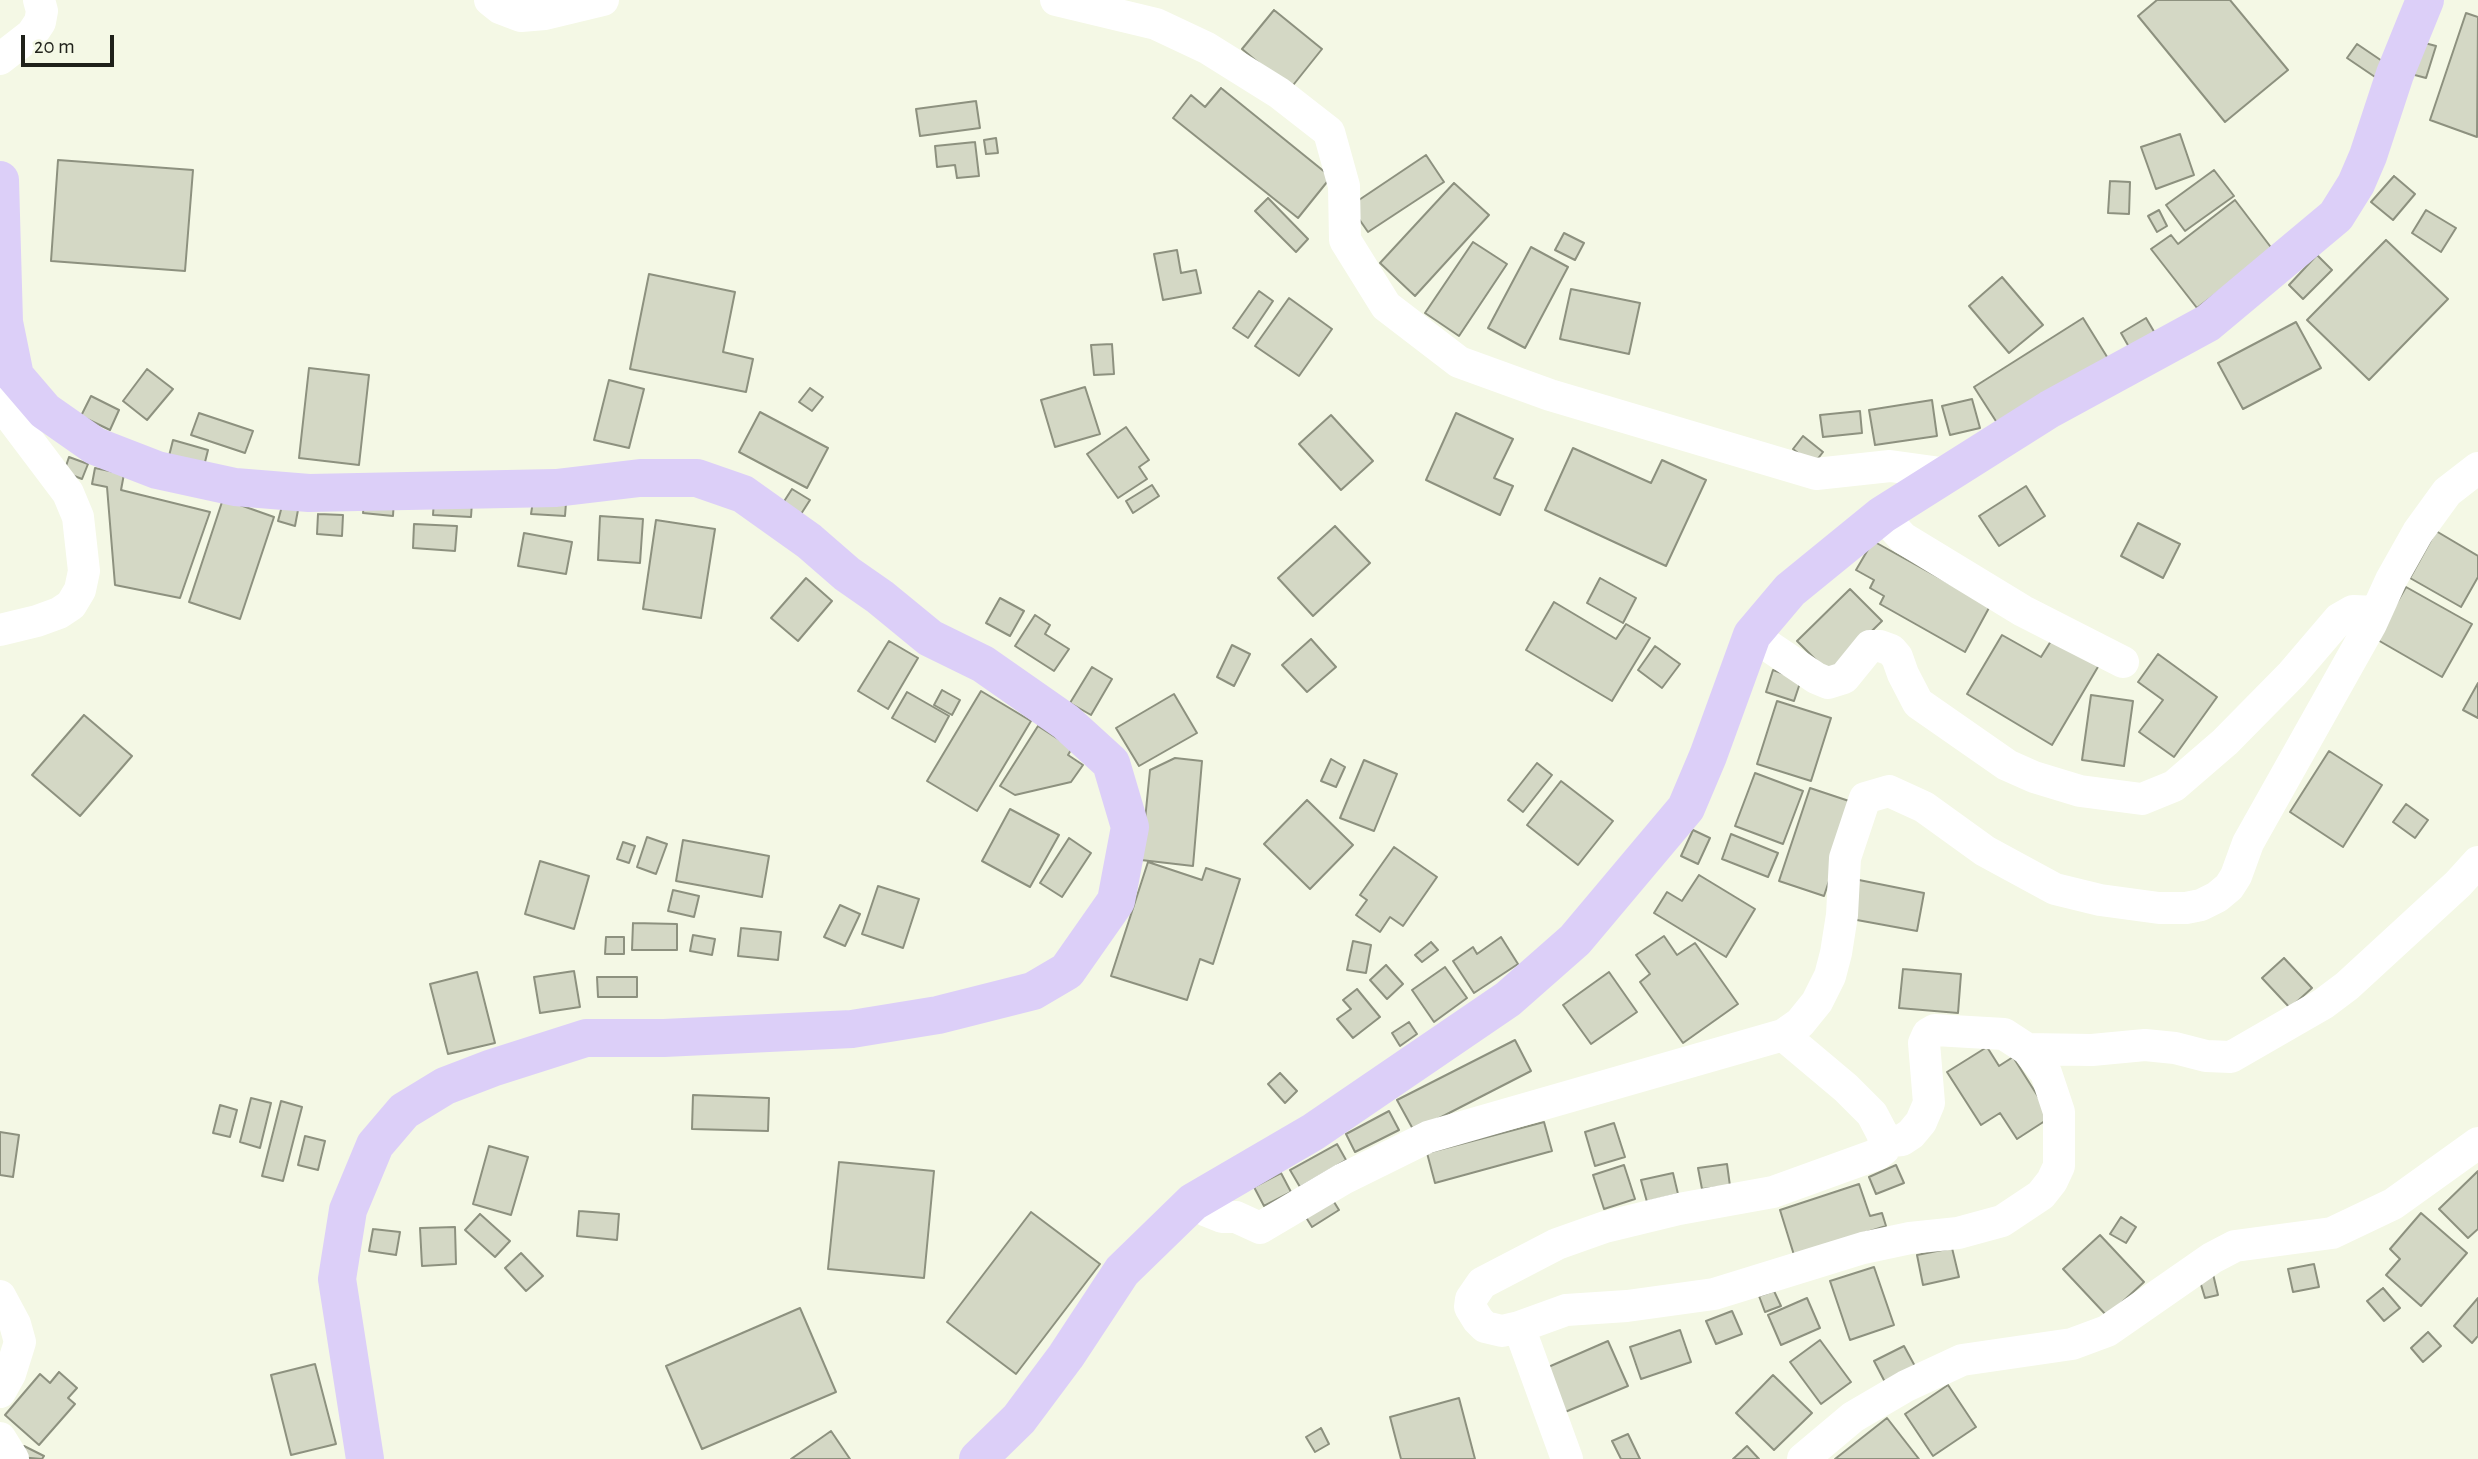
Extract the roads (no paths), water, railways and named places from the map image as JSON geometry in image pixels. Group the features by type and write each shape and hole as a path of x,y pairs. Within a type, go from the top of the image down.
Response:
{"main road":[{"path":"978,1459 1019,1419 1066,1356 1122,1271 1193,1202 1313,1132 1508,999 1575,940 1686,808 1752,635 1790,590 1882,515 2050,410 2208,323 2336,216 2356,184 2368,156 2395,74 2425,0"},
{"path":"1,201 4,322 15,376 45,411 96,446 158,471 235,487 309,493 556,488 640,478 697,478 743,494 809,541 930,638 983,664 1066,722 1111,763 1130,827 1116,901 1066,971 1033,991 938,1015 852,1029 664,1038 586,1038 492,1068 446,1086 404,1111 375,1145 348,1210 337,1279 365,1459"}],"street":[{"path":"0,59 32,34 40,22 42,11 39,0"},
{"path":"490,0 500,8 521,16 545,14 603,0"},
{"path":"1056,0 1156,24 1207,48 1279,93 1329,132 1344,186 1345,240 1386,306 1459,362 1590,407 1816,474 1890,466 1948,474"},
{"path":"0,404 68,493 78,517 84,571 80,590 71,605 59,613 37,621 0,630"},
{"path":"1193,1202 1222,1217 1236,1217 1260,1228 1343,1179 1428,1137 1783,1035 1800,1023 1817,1002 1830,976 1842,915 1844,858 1865,798 1889,791 1924,807 1985,851 2054,889 2100,900 2159,908 2201,905 2223,892 2236,876 2254,831 2418,531 2461,479 2478,468"},
{"path":"1882,515 1903,538 2023,611 2123,662"},
{"path":"1752,635 1816,678 1828,683 1844,678 1870,646 1891,650 1897,657 1918,703 2007,765 2034,777 2080,791 2142,799 2174,786 2225,742 2292,674 2339,619 2353,611 2375,612"},
{"path":"2027,1049 2092,1051 2145,1045 2175,1048 2206,1056 2231,1057 2239,1054 2323,1004 2347,986 2458,884 2478,862"},
{"path":"1783,1035 1846,1088 1872,1114 1883,1135 1884,1149 1878,1154 1773,1192 1679,1209 1605,1227 1557,1244 1482,1283 1471,1298 1470,1307 1478,1320 1493,1330 1502,1331 1566,1310 1627,1306 1714,1294 1863,1248 1910,1238 1958,1233 2002,1221 2041,1195 2059,1166 2059,1112 2046,1073 2027,1049 2004,1034 1935,1030 1928,1034 1924,1043 1929,1103 1921,1122 1902,1140 1892,1141 1883,1135"},
{"path":"1803,1459 1853,1417 1917,1381 1962,1360 2072,1344 2107,1331 2212,1258 2235,1247 2332,1233 2393,1204 2478,1143"},
{"path":"0,1296 15,1324 20,1342 18,1355 0,1392"},
{"path":"1519,1327 1567,1459"},
{"path":"0,1438 13,1459"}]}
